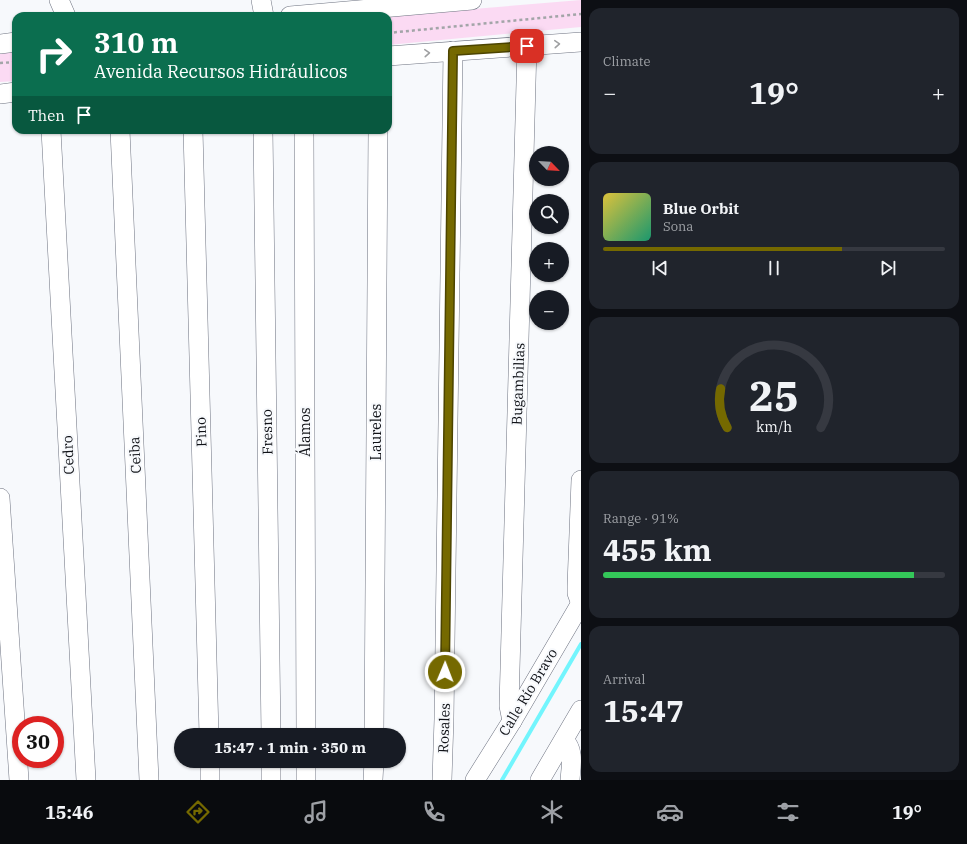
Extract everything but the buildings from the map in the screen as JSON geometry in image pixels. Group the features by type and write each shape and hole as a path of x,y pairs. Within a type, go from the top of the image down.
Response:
{"street":[{"path":"59,0 64,12"},
{"path":"261,0 263,12"},
{"path":"299,12 310,7 472,0"},
{"path":"0,44 12,42"},
{"path":"392,56 581,42"},
{"name":"Bugambilias","path":"512,721 509,706 527,46"},
{"name":"Rosales","path":"442,780 453,51"},
{"name":"Cedro","path":"51,134 86,780"},
{"name":"Ceiba","path":"120,134 149,780"},
{"name":"Pino","path":"193,134 209,728"},
{"name":"Fresno","path":"263,134 271,728"},
{"name":"Álamos","path":"304,134 306,728"},
{"name":"Laureles","path":"374,728 378,134"},
{"path":"581,480 577,586 577,593 581,604"},
{"path":"0,498 19,780"},
{"name":"Calle Río Bravo","path":"474,780 512,721 581,604"},
{"path":"540,780 581,710"},
{"path":"564,740 571,752 570,780"},
{"path":"210,768 210,780"},
{"path":"271,768 271,780"},
{"path":"306,768 306,780"},
{"path":"373,780 374,768"}],"path":[{"path":"392,33 581,14"},
{"path":"0,63 12,62"}],"shaded area":[{"path":"581,0 581,27 392,45 392,16"},
{"path":"12,48 12,81 0,82 0,49"}],"waterway":[{"path":"502,780 581,644"}],"route":[{"path":"445,672 453,51 527,46"}]}
